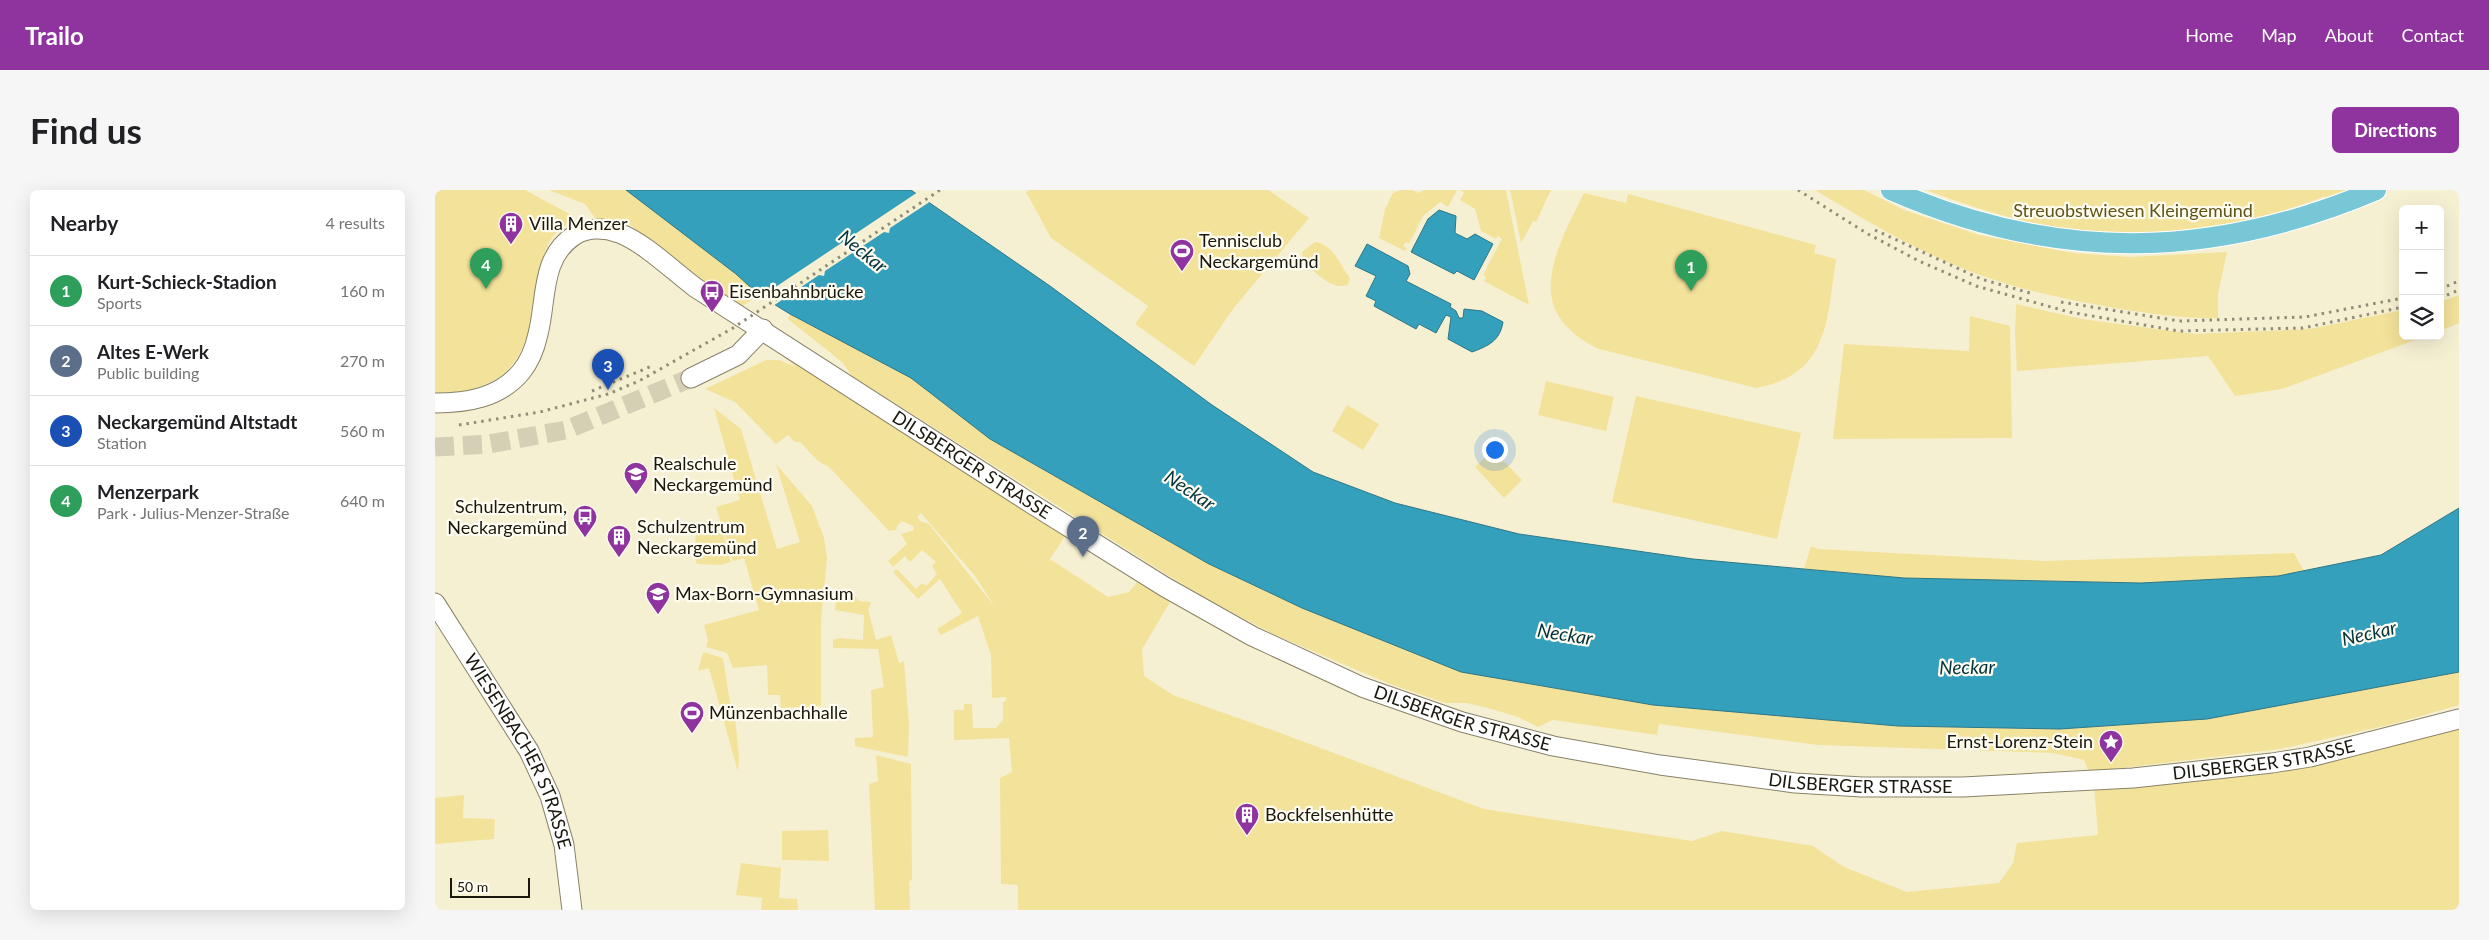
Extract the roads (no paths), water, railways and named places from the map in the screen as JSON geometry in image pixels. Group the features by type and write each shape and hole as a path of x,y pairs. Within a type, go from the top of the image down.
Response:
{"main road":[{"path":"1891,190 1942,210 2011,230 2078,242 2117,244 2169,242 2247,231 2306,216 2376,190"}],"street":[{"name":"DILSBERGER STRASSE","path":"435,403 470,401 485,397 503,387 520,372 536,344 546,280 553,261 565,243 587,230 607,230 636,242 696,288 1165,587 1252,636 1362,687 1462,722 1553,746 1660,765 1795,784 1863,787 1970,787 2116,779 2272,763 2310,757 2459,719"},
{"path":"691,378 738,356 763,329"},
{"name":"WIESENBACHER STRASSE","path":"435,603 529,751 550,796 564,845 572,910"}],"water":[{"name":"Neckar","path":"626,190 911,190 1050,286 1212,405 1313,472 1395,503 1519,534 1693,559 1904,578 2141,583 2278,576 2381,555 2459,508 2459,672 2207,719 2060,729 1898,726 1653,705 1461,672 1302,608 1209,564 990,439 911,378 790,314 759,295 736,274"},
{"path":"1439,210 1456,216 1455,233 1467,239 1475,234 1493,244 1474,280 1457,271 1454,274 1411,252 1428,219"},
{"path":"1367,244 1408,266 1410,274 1406,281 1451,304 1450,307 1456,311 1459,318 1463,318 1464,309 1482,311 1503,322 1499,334 1488,345 1472,352 1448,339 1451,317 1446,315 1436,333 1419,324 1416,329 1374,306 1376,301 1366,296 1376,276 1355,266"}],"tunnel":[{"path":"435,447 489,444 566,430 691,378"}],"railway":[{"path":"459,425 540,412 608,394 639,381 733,328 940,190"},
{"path":"1798,190 1868,234 1919,261 1976,286 2069,312 2179,331 2303,328 2399,308"},
{"path":"1875,230 1981,279 2030,293"},
{"path":"2444,287 2459,281"},
{"path":"2444,296 2459,290"},
{"path":"2061,302 2179,321 2305,317 2399,299"},
{"path":"592,391 652,366"}],"place":[{"name":"Villa Menzer","path":"511,245"},
{"name":"Tennisclub Neckargemünd","path":"1182,272"},
{"name":"Menzerpark","path":"486,289"},
{"name":"Kurt-Schieck-Stadion","path":"1691,291"},
{"name":"Eisenbahnbrücke","path":"712,313"},
{"name":"Neckargemünd Altstadt","path":"608,390"},
{"name":"Realschule Neckargemünd","path":"636,495"},
{"name":"Schulzentrum, Neckargemünd","path":"585,538"},
{"name":"Altes E-Werk","path":"1083,557"},
{"name":"Schulzentrum Neckargemünd","path":"619,558"},
{"name":"Max-Born-Gymnasium","path":"658,615"},
{"name":"Münzenbachhalle","path":"692,734"},
{"name":"Ernst-Lorenz-Stein","path":"2111,763"},
{"name":"Bockfelsenhütte","path":"1247,836"}],"park label":[{"name":"Streuobstwiesen Kleingemünd","path":"2133,211"}]}
